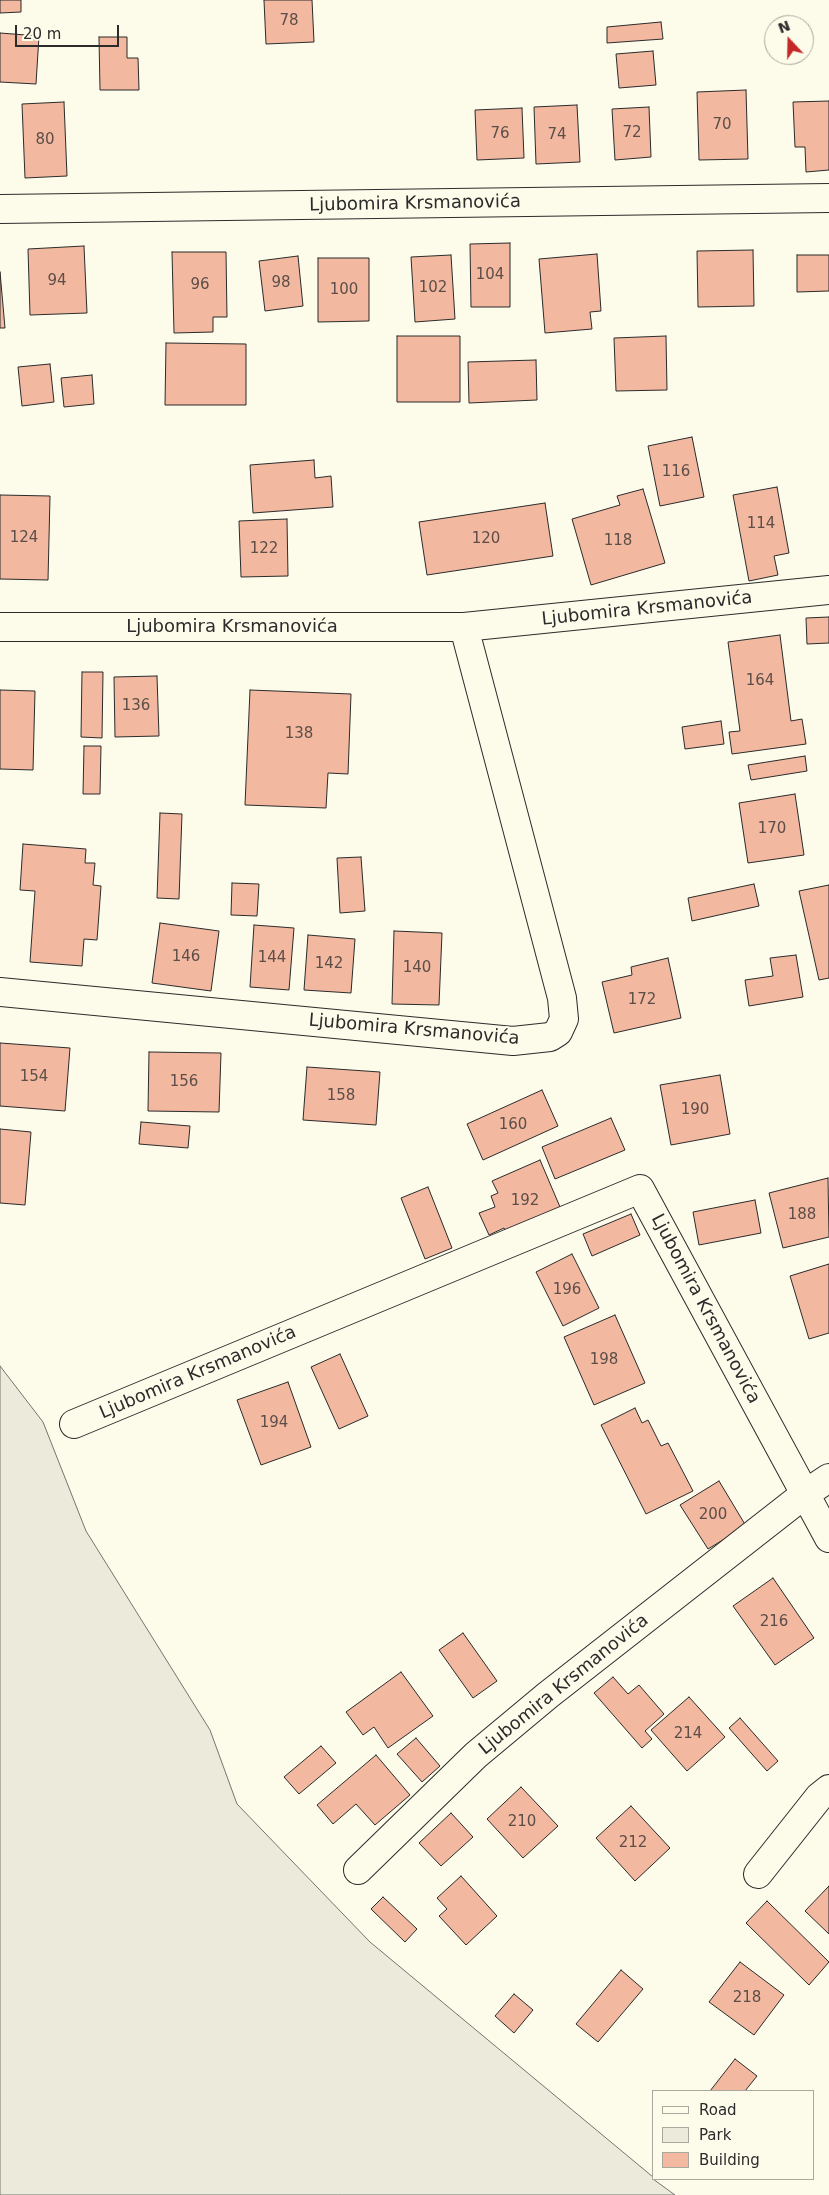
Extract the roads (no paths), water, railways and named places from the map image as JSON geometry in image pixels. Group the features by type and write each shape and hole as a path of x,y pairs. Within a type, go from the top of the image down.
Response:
{"street":[{"name":"Ljubomira Krsmanovića","path":"0,209 829,198"},
{"name":"Ljubomira Krsmanovića","path":"0,627 464,627 829,590"},
{"name":"Ljubomira Krsmanovića","path":"0,992 513,1041 550,1038 558,1032 564,1019 562,998 464,627"},
{"name":"Ljubomira Krsmanovića","path":"74,1424 640,1189 829,1538"},
{"name":"Ljubomira Krsmanovića","path":"358,1870 476,1755 548,1695 805,1494 829,1478"},
{"path":"758,1874 819,1797 829,1789"}]}
